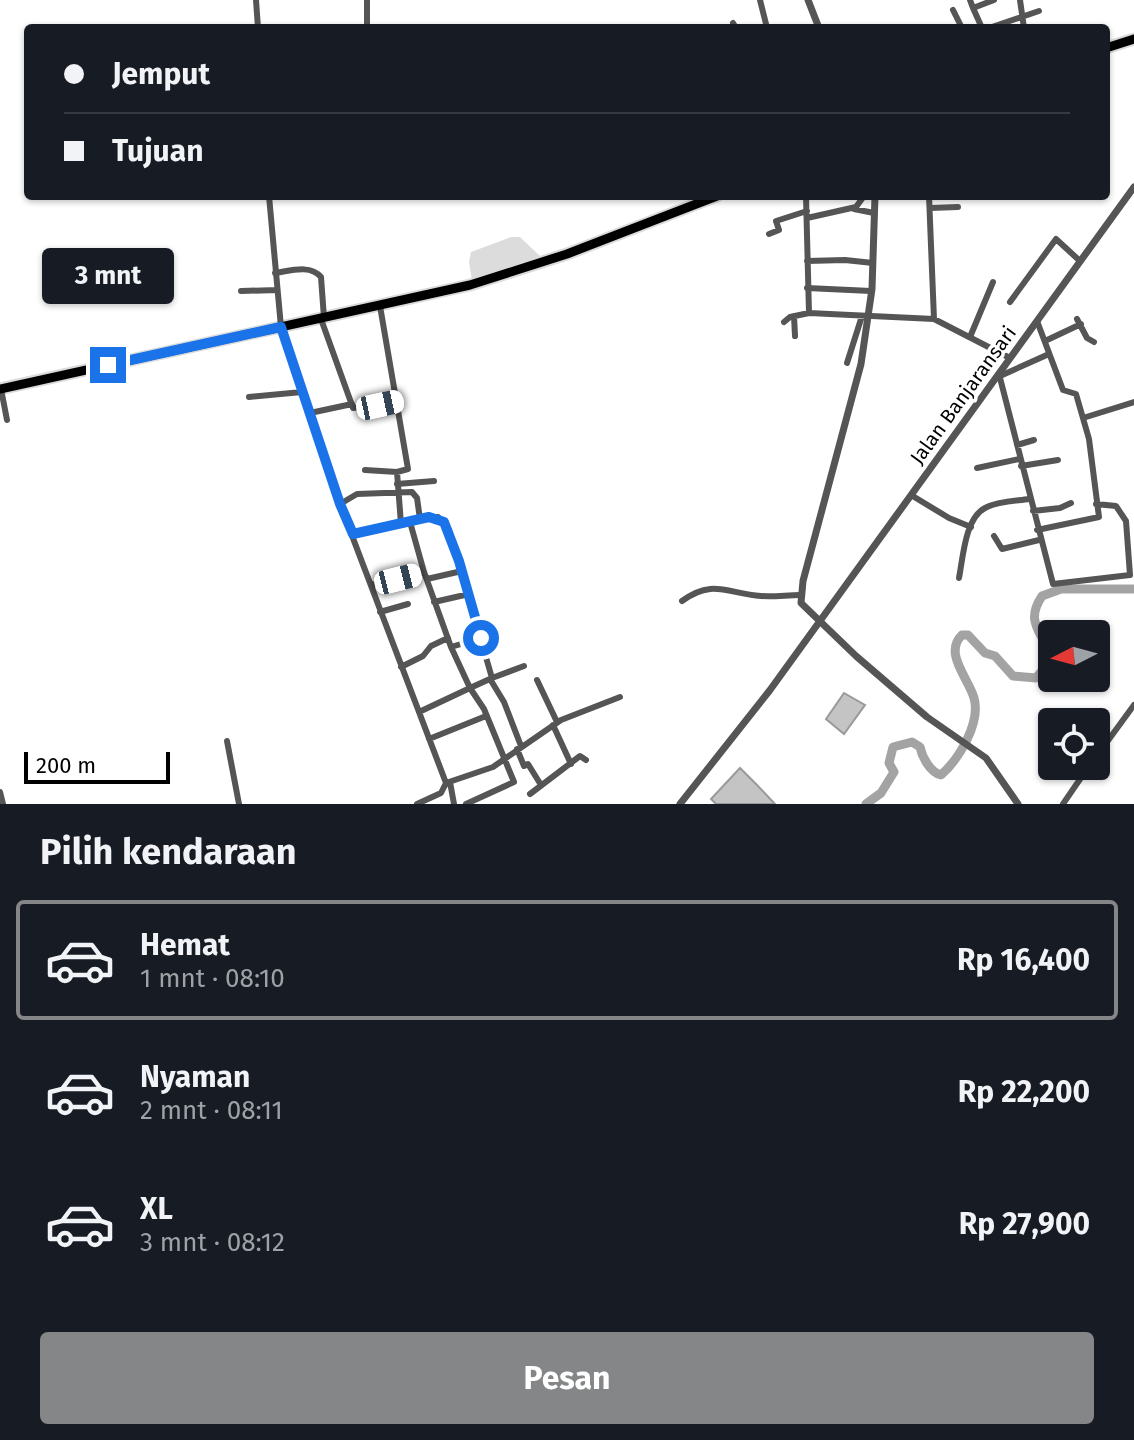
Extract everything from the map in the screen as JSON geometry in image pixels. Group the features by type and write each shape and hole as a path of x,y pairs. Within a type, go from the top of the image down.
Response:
{"main road":[{"path":"1110,47 1134,39"},
{"path":"0,389 380,306 518,270 705,200"}],"street":[{"path":"256,0 258,24"},
{"path":"367,0 367,24"},
{"path":"760,0 766,24"},
{"path":"808,0 817,24"},
{"path":"970,0 980,24"},
{"path":"973,8 994,0"},
{"path":"1020,0 1024,24"},
{"path":"953,10 960,24"},
{"path":"999,24 1039,11"},
{"name":"Jalan Banjaransari","path":"680,804 759,706 1134,187"},
{"path":"269,200 281,327 340,504 454,804"},
{"path":"806,200 809,313"},
{"path":"769,234 779,230 776,221 852,208 862,200"},
{"path":"875,200 871,291 848,418 800,595 803,606 819,622 927,717 992,765 1018,804"},
{"path":"929,200 934,319"},
{"path":"930,208 958,207"},
{"path":"852,208 874,213"},
{"path":"1010,302 1056,239 1080,261"},
{"path":"807,261 873,263"},
{"path":"275,273 310,269 321,277 322,318 352,404 358,409 398,401"},
{"path":"970,337 993,282"},
{"path":"807,288 871,291"},
{"path":"241,291 277,290"},
{"path":"365,470 397,472 408,469 380,306"},
{"path":"784,322 809,313 934,319 1010,358"},
{"path":"794,316 795,336"},
{"path":"847,363 865,316"},
{"path":"1037,321 1063,390 1076,393 1090,449 1099,517 1037,530"},
{"path":"1045,341 1079,321 1087,338 1094,342"},
{"path":"1049,354 1000,375 1039,540 1053,584 1128,576 1131,571 1125,519 1117,506 1096,504"},
{"path":"0,389 7,420"},
{"path":"249,397 302,392"},
{"path":"1083,418 1134,402"},
{"path":"310,413 352,404"},
{"path":"1017,445 1034,440"},
{"path":"977,468 1058,460"},
{"path":"397,472 401,524"},
{"path":"340,504 357,494 434,481"},
{"path":"397,488 416,495 420,519"},
{"path":"911,495 949,518 971,527"},
{"path":"959,578 971,527 985,508 1029,499"},
{"path":"1033,511 1060,508 1071,503"},
{"path":"353,534 434,516 444,522 469,594 491,679 504,702 523,765 528,764 541,785"},
{"path":"410,522 451,647 486,716 513,783 466,804"},
{"path":"994,536 1001,549 1039,540"},
{"path":"372,585 462,571"},
{"path":"682,601 694,592 709,588 764,597 800,595"},
{"path":"434,602 469,594"},
{"path":"380,612 408,604"},
{"path":"401,667 427,654 431,646 448,638"},
{"path":"451,647 481,638"},
{"path":"419,712 524,666"},
{"path":"537,680 571,764"},
{"path":"417,804 441,793 448,783 504,760 555,724 620,697"},
{"path":"1110,738 1134,705"},
{"path":"429,739 486,716"},
{"path":"227,741 239,804"},
{"path":"530,794 580,756 586,760"},
{"path":"1063,804 1079,780"},
{"path":"0,792 3,804"}],"shaded area":[{"path":"511,237 520,237 540,256 472,280 471,252"}],"building":[{"path":"844,693 865,705 844,734 826,719"},
{"path":"740,768 775,804 716,804 711,799"}],"waterway":[{"path":"866,804 881,793 894,772 889,763 893,747 912,742 920,747 930,767 941,775 967,740 975,708 974,698 956,658 957,642 962,635 968,635 985,653 995,656 1013,676 1036,678 1050,661 1035,623 1042,596 1061,589 1134,589"}],"route":[{"path":"108,365 281,327 340,504 353,534 438,517 449,530 481,638"}]}
